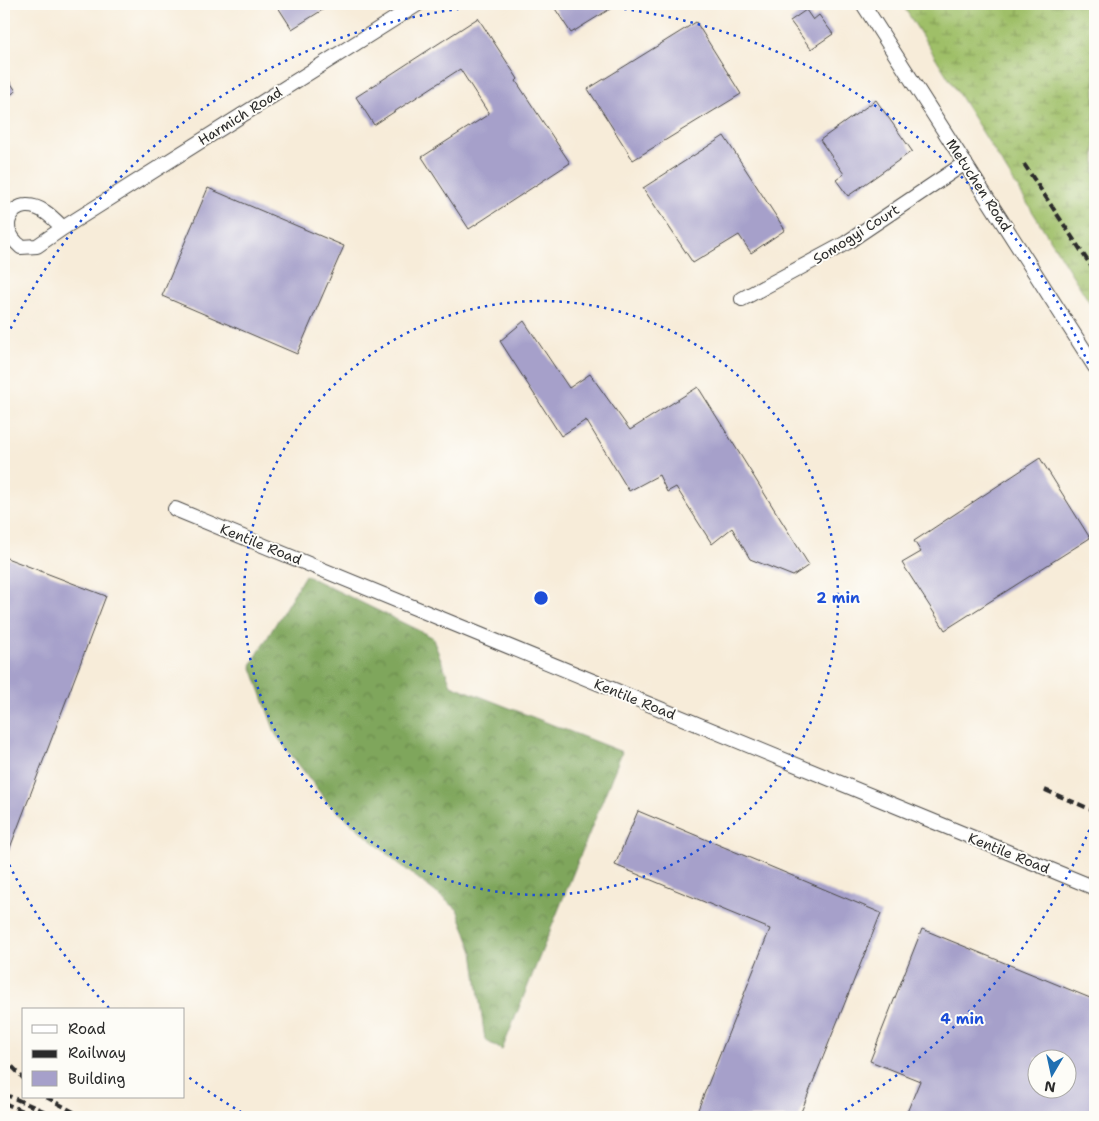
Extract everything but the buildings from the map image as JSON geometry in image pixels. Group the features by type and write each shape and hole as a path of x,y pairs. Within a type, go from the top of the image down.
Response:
{"street":[{"name":"Harmich Road","path":"63,228 418,4"},
{"name":"Metuchen Road","path":"863,4 1095,367"},
{"name":"Somogyi Court","path":"742,299 846,243 965,163"},
{"name":"Kentile Road","path":"175,509 1095,888"}],"green space":[{"path":"902,4 1095,4 1095,311"},
{"path":"305,575 432,637 451,685 622,752 502,1050 485,1040 473,952 457,909 398,863 328,803 276,735 251,665"}],"waterway":[{"path":"1089,4 1095,12"}],"railway":[{"path":"1024,164 1095,272"},
{"path":"1045,790 1095,811"},
{"path":"4,1058 22,1077"},
{"path":"4,1094 58,1117"},
{"path":"48,1098 83,1117"},
{"path":"4,1103 38,1117"}]}
